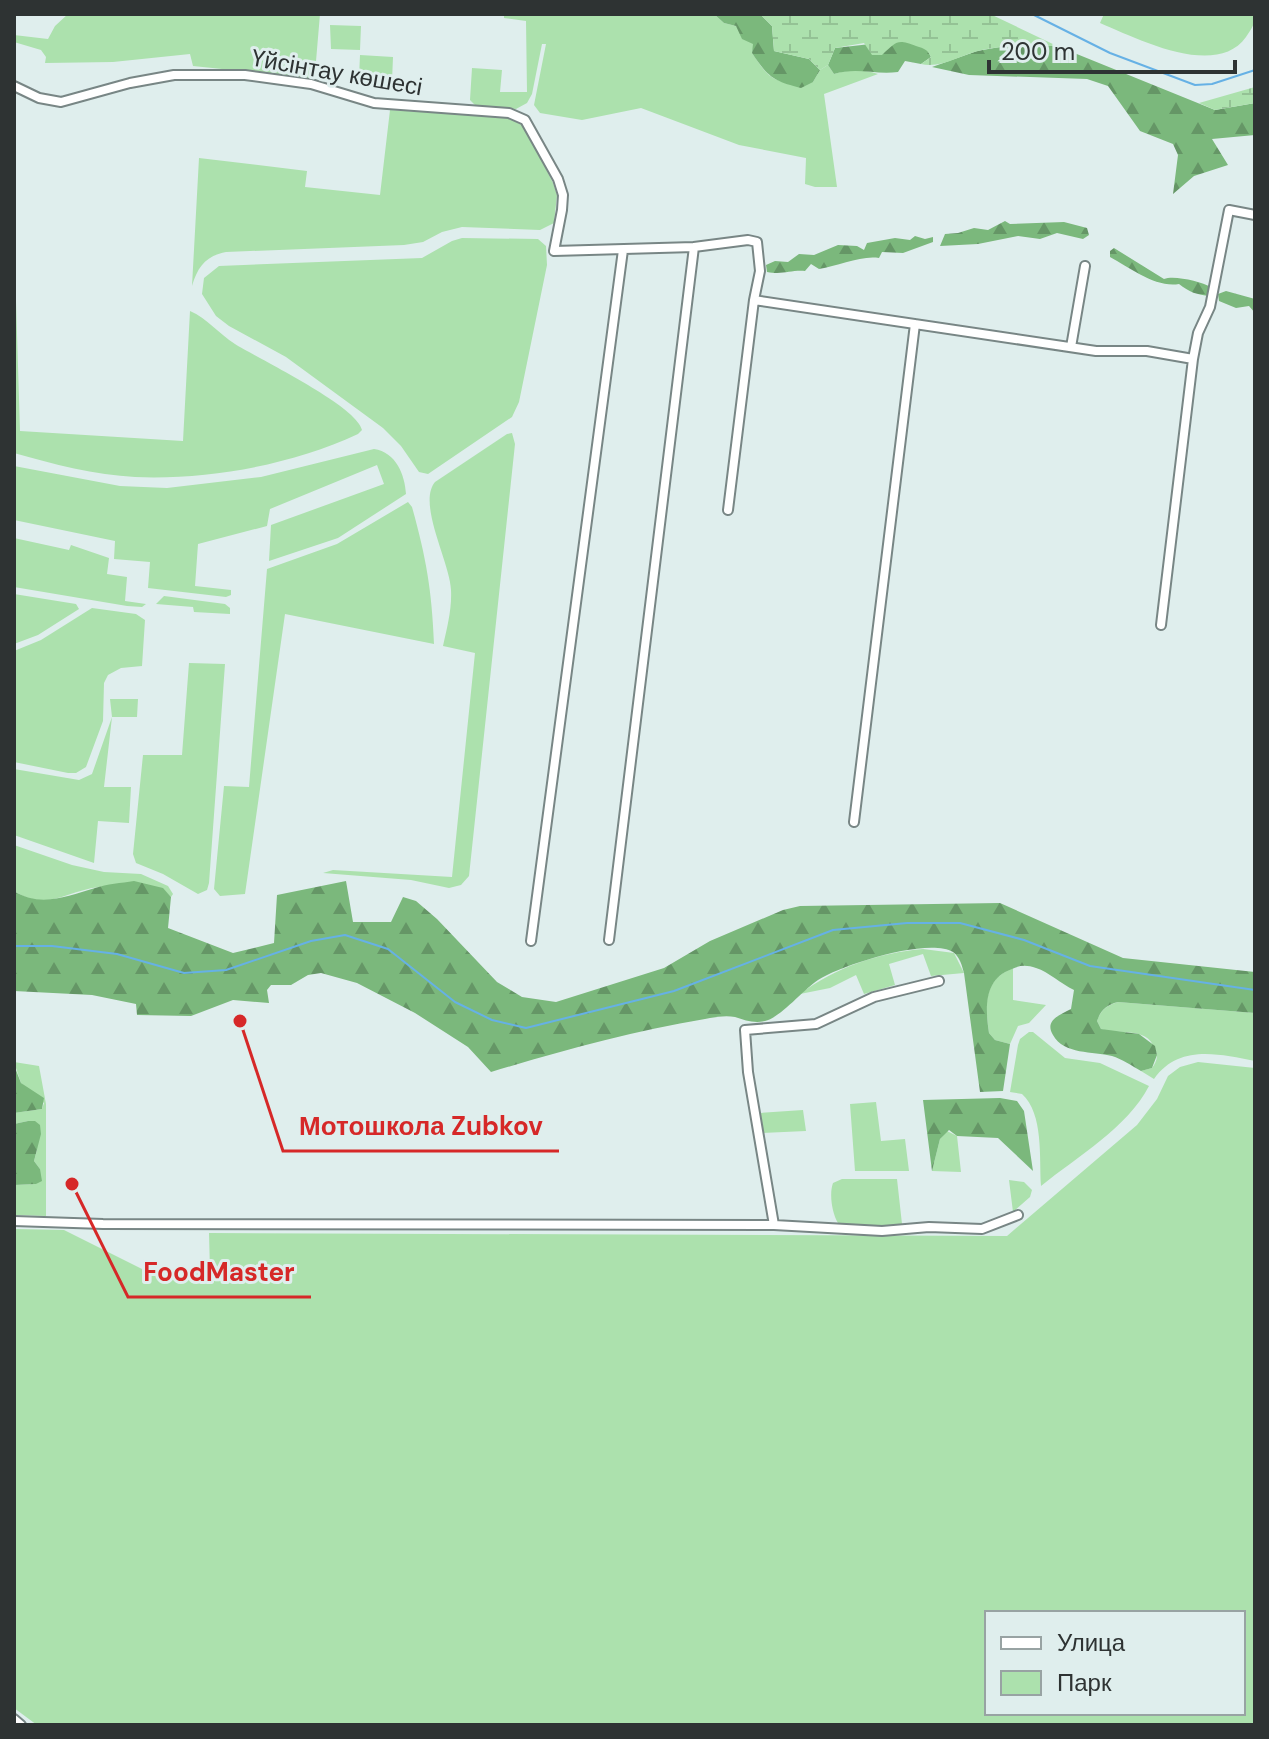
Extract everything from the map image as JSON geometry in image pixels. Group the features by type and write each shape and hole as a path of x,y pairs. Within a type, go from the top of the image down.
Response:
{"street":[{"name":"Үйсінтау көшесі","path":"14,86 39,98 61,102 130,83 174,75 245,75 311,84 374,103 509,113 525,120 549,161 563,195 554,251 623,250"},
{"path":"1161,625 1198,333 1210,307 1229,210 1255,215"},
{"path":"531,941 623,250 694,247 748,240 757,242 760,271 728,510"},
{"path":"609,940 694,247"},
{"path":"1071,347 1085,266"},
{"path":"754,300 1071,347 1147,351 1193,359"},
{"path":"854,822 915,324"},
{"path":"774,1225 748,1072 745,1030 816,1024 874,997 939,981"},
{"path":"14,1221 103,1224 774,1225 882,1231 929,1227 982,1229 1018,1215"},
{"path":"14,1719 21,1725"}],"green space":[{"path":"68,14 320,14 315,73 309,78 193,66 190,54 113,62 45,63 46,57 41,50 14,42 14,35 48,39 55,26"},
{"path":"504,14 714,14 724,23 736,26 754,44 752,53 776,80 813,82 820,70 828,65 834,74 856,70 878,74 824,94 837,187 815,187 805,184 806,158 739,145 641,108 582,120 540,113 534,105 546,44 542,44 532,94 527,103 516,109 475,105 470,100 472,68 502,70 500,92 527,92 526,21 504,18"},
{"path":"714,14 760,14 772,26 774,51 809,59 820,70 813,82 801,88 772,77 752,53 753,44 742,39 736,26 724,23"},
{"path":"760,14 990,14 1057,46 992,48 929,65 921,64 931,57 928,52 910,44 901,42 882,55 872,55 864,43 835,48 828,65 820,70 809,59 774,51 772,26"},
{"path":"1104,14 1255,14 1250,31 1233,49 1216,55 1197,55 1155,46 1100,23"},
{"path":"330,25 361,26 360,50 331,49"},
{"path":"906,40 927,49 931,57 921,64 905,61 898,72 890,73 850,71 834,74 828,65 835,48"},
{"path":"1017,44 1057,46 1215,110 1255,103 1255,135 1212,139 1228,165 1194,176 1173,194 1178,155 1173,144 1140,131 1108,86 1087,79 969,75 932,67 977,51"},
{"path":"360,55 393,57 392,81 359,78"},
{"path":"1255,87 1255,103 1215,110 1199,103"},
{"path":"390,110 507,117 522,125 557,195 554,223 540,230 462,227 442,232 423,242 404,245 226,252 204,263 192,286 199,158 307,171 305,187 380,195"},
{"path":"1005,221 1010,224 1064,222 1087,228 1089,235 1083,239 1057,233 1040,239 1018,236 978,244 940,246 945,234 974,228 988,230"},
{"path":"915,236 925,239 933,237 933,242 903,253 882,252 879,258 858,259 819,269 811,264 805,271 767,272 766,265 775,261 788,262 799,254 814,255 838,245 857,246 864,250 867,243 895,238 910,240"},
{"path":"462,238 538,239 546,246 547,265 519,402 512,417 428,474 419,472 401,446 383,428 286,357 216,316 202,294 204,278 219,266 422,258"},
{"path":"1114,248 1164,279 1181,278 1211,287 1210,296 1193,293 1179,284 1161,283 1143,276 1110,257 1110,251"},
{"path":"1226,291 1255,299 1255,313 1249,306 1236,308 1219,301 1218,294"},
{"path":"16,301 20,431 183,441 190,311 235,344 326,396 356,420 362,430 332,445 278,462 192,476 105,474 14,453"},
{"path":"512,433 515,444 469,876 461,885 449,888 411,880 323,873 333,870 452,877 475,653 443,646 451,590 432,518 430,492 435,482"},
{"path":"374,449 394,460 404,479 406,494 338,538 269,561 271,525 384,484 377,465 270,509 267,526 198,544 195,586 231,590 231,595 226,597 148,588 150,562 114,559 115,541 14,520 14,466 120,486 167,488 261,477"},
{"path":"408,502 425,558 434,644 285,614 245,894 220,896 214,889 224,786 249,787 267,569 337,544"},
{"path":"14,538 69,550 71,545 109,558 107,574 127,577 125,601 146,604 142,607 127,606 14,587"},
{"path":"14,594 76,604 79,609 38,635 14,644"},
{"path":"164,596 225,604 230,608 230,614 194,612 193,607 156,604"},
{"path":"92,608 136,614 145,620 142,666 121,668 108,675 104,683 103,721 86,767 76,773 68,773 14,762 14,651 41,640"},
{"path":"189,663 225,664 209,883 207,890 198,894 136,863 133,854 143,755 182,755"},
{"path":"110,699 138,699 137,717 112,717"},
{"path":"112,717 104,787 131,787 129,823 98,821 94,863 14,835 14,769 79,780 92,774"},
{"path":"14,845 72,865 104,872 141,874 168,886 173,894 171,897 162,888 114,886 87,889 47,900 26,897 14,891"},
{"path":"134,881 163,888 171,897 168,928 233,953 274,943 277,895 346,881 353,922 391,922 403,897 416,901 437,919 497,982 522,997 556,1002 664,968 710,941 783,910 800,906 1000,903 1123,958 1255,972 1255,1013 1118,1002 1110,1005 1102,1011 1097,1021 1101,1029 1139,1034 1155,1046 1157,1055 1152,1068 1141,1071 1116,1057 1071,1049 1058,1041 1050,1025 1071,1009 1074,990 1041,970 1030,966 1018,967 996,980 988,995 989,1033 995,1040 1010,1044 1003,1091 980,1092 964,973 955,954 941,948 905,950 845,967 818,980 778,1015 765,1021 753,1022 724,1016 678,1024 597,1042 491,1072 468,1047 415,1013 357,983 321,973 308,975 291,985 271,985 267,990 269,1003 233,1000 191,1016 137,1015 136,1004 92,995 14,991 14,891 44,900"},
{"path":"923,949 954,953 964,973 931,976 923,954 889,964 895,985 864,994 856,975 830,988 800,994 828,976 858,963"},
{"path":"1013,968 1013,1000 1046,1005 1029,1023 1018,1026 1010,1044 995,1040 989,1033 987,1003 996,979"},
{"path":"1118,1002 1255,1013 1255,1061 1213,1054 1187,1056 1175,1060 1154,1079 1141,1071 1152,1068 1156,1059 1151,1042 1139,1034 1101,1029 1097,1021 1104,1009"},
{"path":"1029,1032 1065,1058 1100,1063 1149,1086 1140,1101 1115,1128 1041,1186 1039,1137 1034,1113 1022,1094 1010,1092 1018,1045"},
{"path":"14,1062 39,1066 46,1104 46,1216 14,1215 14,1185 36,1184 40,1169 34,1161 37,1150 28,1121 14,1124 14,1113 42,1109 44,1103 21,1083"},
{"path":"1198,1062 1255,1068 1255,1725 37,1725 14,1708 14,1229 64,1230 148,1272 210,1271 209,1233 1007,1236 1137,1125 1157,1099 1168,1076 1180,1067"},
{"path":"14,1065 21,1083 44,1098 42,1109 14,1113"},
{"path":"1000,1098 1017,1101 1024,1111 1033,1171 998,1138 957,1136 949,1130 940,1139 932,1171 923,1100"},
{"path":"876,1102 881,1141 905,1139 909,1171 855,1171 850,1104"},
{"path":"803,1110 806,1131 762,1133 759,1113"},
{"path":"28,1121 40,1125 41,1134 34,1161 40,1169 42,1181 14,1185 14,1124"},
{"path":"947,1131 957,1136 961,1172 932,1171 940,1139"},
{"path":"842,1179 897,1179 902,1224 881,1228 838,1223 831,1192 833,1183"},
{"path":"1009,1180 1024,1182 1032,1190 1030,1197 1013,1212"}],"waterway":[{"path":"1032,14 1110,53 1195,85 1212,84 1255,70"},
{"path":"14,946 52,946 117,954 184,973 226,970 311,941 345,935 388,949 455,1002 492,1020 526,1028 674,991 833,930 907,923 960,923 1024,940 1090,966 1255,990"}],"place":[{"name":"Мотошкола Zubkov","path":"240,1021"},
{"name":"FoodMaster","path":"72,1184"}]}
